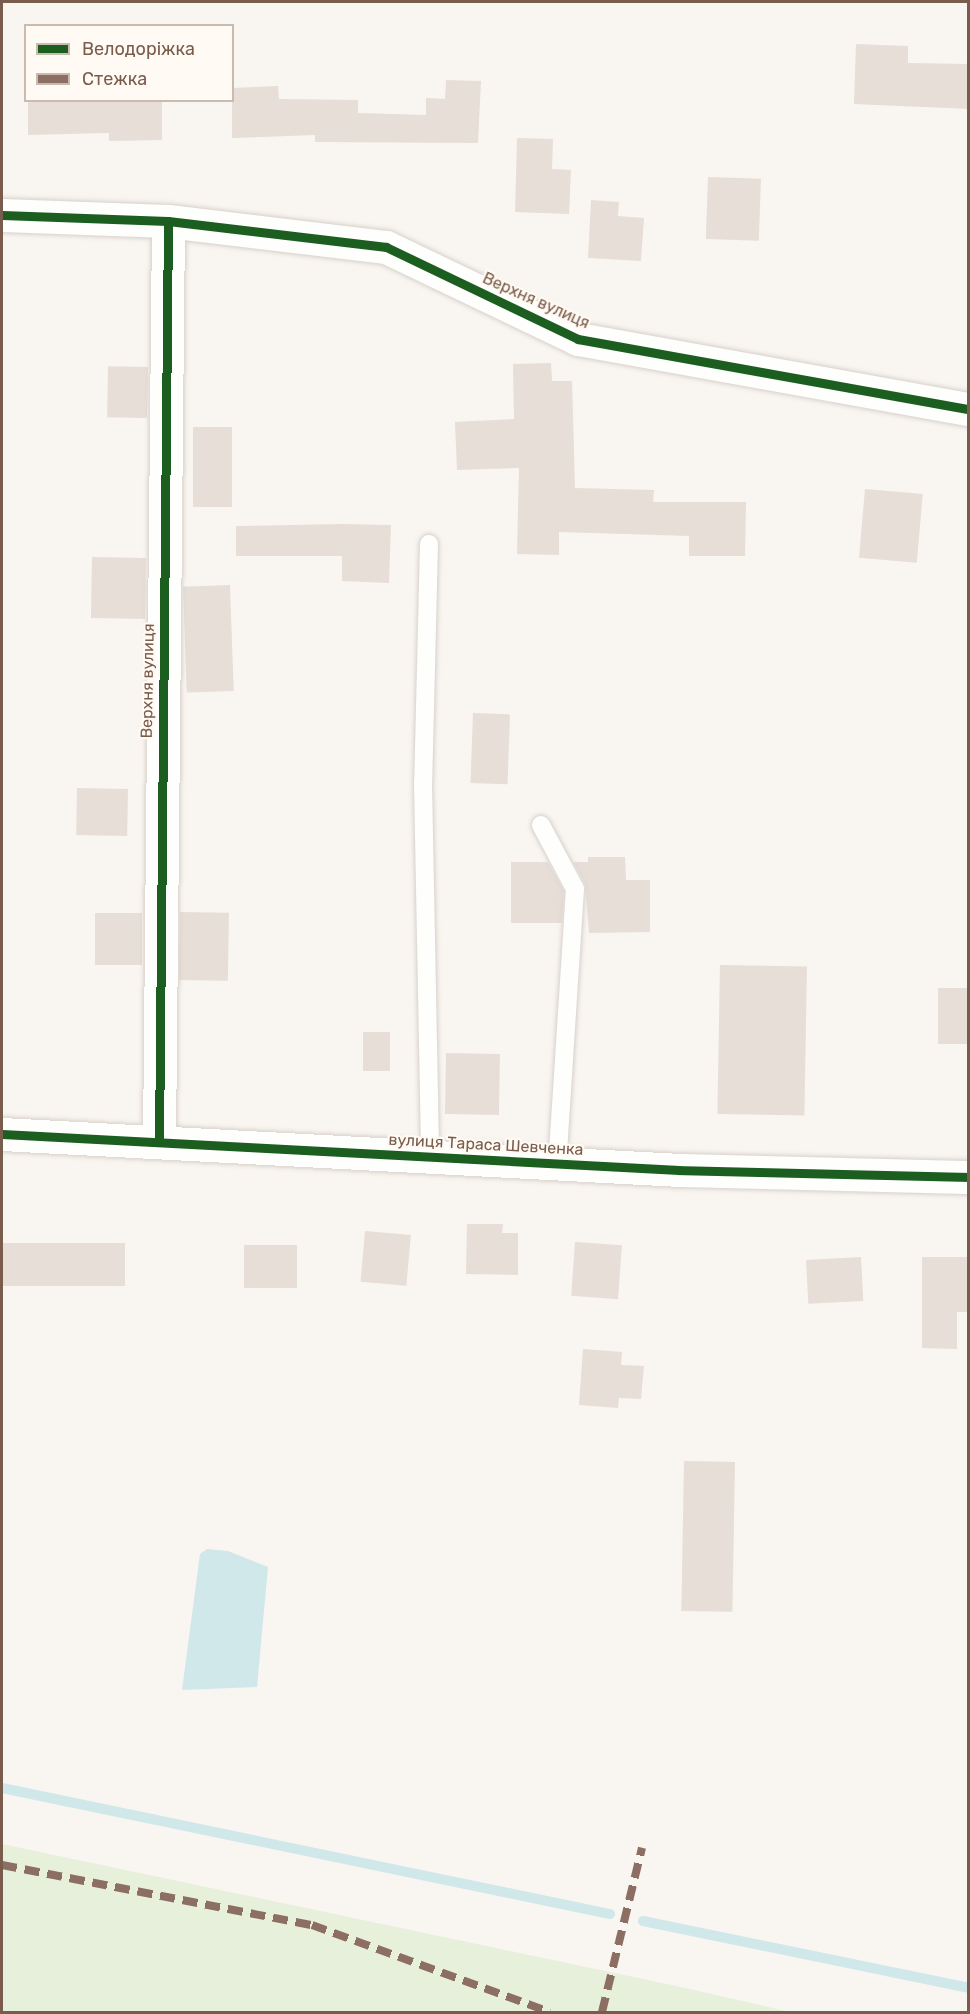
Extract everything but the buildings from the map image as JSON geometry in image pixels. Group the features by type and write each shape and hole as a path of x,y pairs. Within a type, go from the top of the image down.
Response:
{"street":[{"name":"Верхня вулиця","path":"2,215 168,221 386,247 579,339 969,409"},
{"name":"Верхня вулиця","path":"159,1142 168,221"},
{"name":"вулиця Тараса Шевченка","path":"2,1134 557,1164 969,1177"}],"lane":[{"path":"429,544 423,783 430,1157"},
{"path":"541,825 575,889 557,1164"}],"green space":[{"path":"2,1844 681,1987 790,2012 2,2012"}],"water":[{"path":"207,1549 228,1551 268,1567 257,1687 182,1690 200,1554"}],"waterway":[{"path":"2,1788 610,1914"},
{"path":"643,1921 968,1988"}],"marked path":[{"path":"602,2012 642,1848"},
{"path":"2,1865 312,1925 550,2012"}],"cycle path":[{"path":"2,215 168,221 386,247 578,339 968,409"},
{"path":"159,1142 168,221"},
{"path":"2,1134 679,1170 968,1177"}]}
